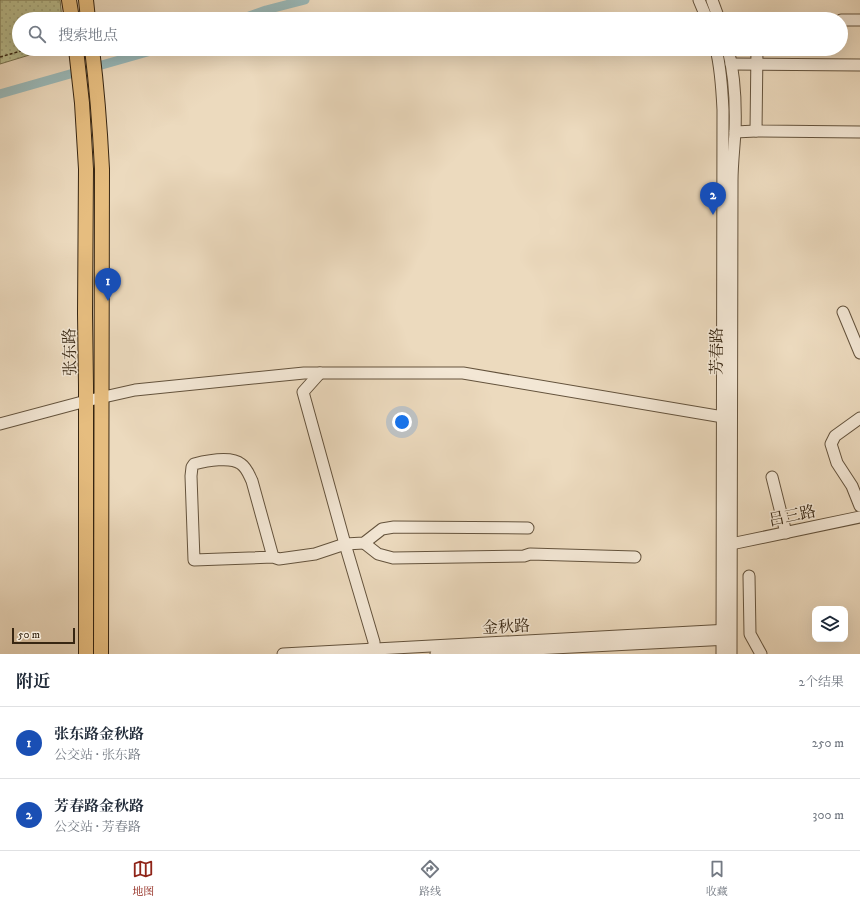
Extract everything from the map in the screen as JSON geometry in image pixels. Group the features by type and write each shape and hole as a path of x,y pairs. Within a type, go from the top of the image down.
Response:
{"main road":[{"path":"69,0 71,12"},
{"path":"86,0 87,12"},
{"name":"张东路","path":"77,56 85,134 86,192 86,654"},
{"name":"张东路","path":"93,56 98,98 102,169 101,654"}],"street":[{"path":"698,0 704,12"},
{"path":"712,0 716,12"},
{"path":"848,20 860,20"},
{"name":"芳春路","path":"717,56 722,84 723,110 723,417 726,635 731,654"},
{"name":"芳春路","path":"722,654 731,598 732,181 735,132 734,83 729,56"},
{"path":"756,131 757,56"},
{"path":"731,64 860,65"},
{"path":"735,132 860,132"},
{"path":"844,312 860,353"},
{"path":"0,424 86,401 135,390 304,373 463,373 723,417"},
{"path":"320,373 303,392 374,642 374,649"},
{"path":"860,418 835,436 831,444 837,463 852,486 860,506"},
{"path":"273,557 252,481 246,469 240,463 232,461 211,461 194,464 192,466 191,476 194,560 273,557 279,559 314,554 345,544 364,543 382,529 394,527 528,528"},
{"path":"772,477 786,533"},
{"name":"吕三路","path":"731,544 860,517"},
{"path":"364,543 378,554 393,558 524,556 530,554 635,557"},
{"path":"749,576 750,634 762,654"},
{"path":"731,598 750,596"},
{"name":"金秋路","path":"282,654 726,635"},
{"name":"金秋路","path":"436,654 726,635"}],"path":[{"path":"0,57 12,54"}],"green space":[{"path":"0,0 60,0 61,12 12,12 12,56 26,56 0,64"}],"waterway":[{"path":"260,12 305,0"},
{"path":"0,94 133,56"}],"place":[{"name":"芳春路金秋路","path":"713,215"},
{"name":"张东路金秋路","path":"108,301"}]}
